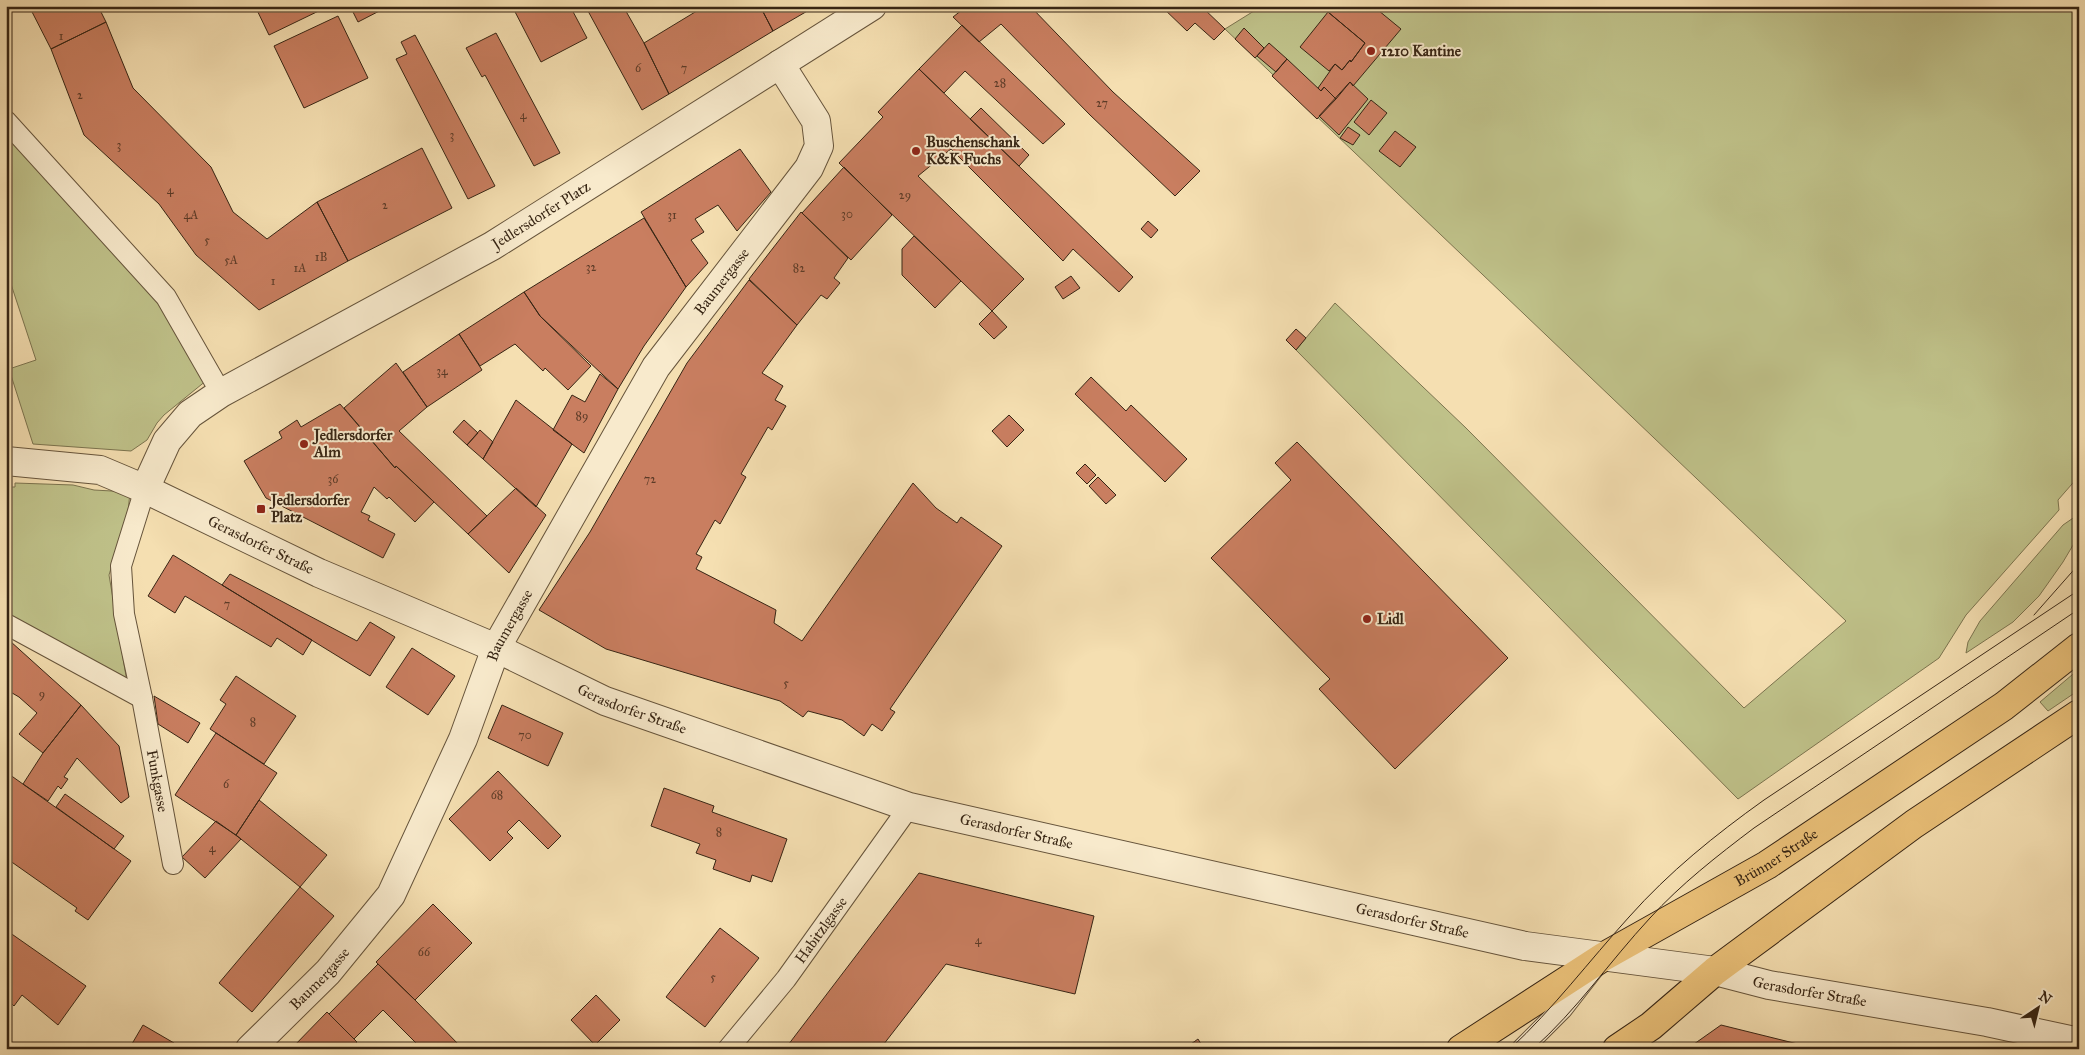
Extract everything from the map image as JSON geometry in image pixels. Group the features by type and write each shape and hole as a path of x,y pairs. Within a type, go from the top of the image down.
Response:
{"main road":[{"name":"Brünner Straße","path":"1461,1049 1603,957 1767,865 2004,706 2079,647"},
{"path":"1617,1049 1651,1026 1715,971 1914,824 2079,714"}],"street":[{"name":"Jedlersdorfer Platz","path":"145,489 166,441 190,414 221,393 492,246 872,6"},
{"name":"Baumergasse","path":"250,1049 328,972 391,895 463,739 496,648 656,367 809,168 818,146 816,121 780,64"},
{"name":"Gerasdorfer Straße","path":"6,461 100,470 145,489 319,574 496,648 605,701 909,807 1525,946 1715,971 1769,985 1987,1022 2079,1042"}],"lane":[{"path":"6,121 166,297 221,393"},
{"name":"Funkgasse","path":"145,489 120,566 124,614 142,698 173,864"},
{"path":"6,624 142,698"},
{"name":"Habitzlgasse","path":"728,1049 786,979 909,807"},
{"path":"1522,1049 1562,1009 1603,957"}],"green space":[{"path":"1262,6 2079,6 2079,476 2058,500 2059,510 1966,615 1939,658 1738,799 1296,350 1335,303 1466,428 1744,708 1846,621 1225,29"},
{"path":"6,129 150,289 207,380 164,415 147,440 131,451 33,444 9,369 36,360 6,269"},
{"path":"6,482 8,487 15,487 15,483 73,485 94,490 130,492 128,512 109,575 127,682 6,617"},
{"path":"2079,514 2079,535 2039,596 2013,622 1966,653 1968,642 1980,621 2063,525"},
{"path":"2079,669 2079,690 2048,711 2040,702"}],"building":[{"path":"29,6 98,6 106,22 51,49"},
{"path":"255,6 329,6 269,35"},
{"path":"350,6 389,6 358,22"},
{"path":"512,6 570,6 587,38 541,62"},
{"path":"596,6 623,6 669,94 642,110 588,11"},
{"path":"705,6 760,6 773,31 669,94 644,43"},
{"path":"760,6 816,6 773,31"},
{"path":"967,6 1030,6 1113,92 1200,171 1175,196 1090,115 1001,24 979,42 953,17"},
{"path":"1161,6 1201,6 1225,29 1214,40 1195,23 1187,31"},
{"name":"1210 Kantine","path":"1333,6 1373,6 1401,29 1353,86 1350,82 1336,99 1324,87 1321,91 1318,88 1335,64 1342,70 1350,60 1351,62 1365,43 1328,12"},
{"path":"1328,12 1365,43 1351,62 1350,60 1342,70 1335,64 1329,71 1300,47"},
{"path":"338,16 368,78 304,108 274,46"},
{"path":"106,22 133,88 211,167 233,212 267,239 317,202 348,261 259,310 196,255 159,204 84,135 51,49"},
{"path":"962,25 1065,124 1043,144 965,71 944,93 919,69"},
{"path":"1244,28 1264,48 1255,58 1235,39"},
{"path":"496,33 560,153 534,166 485,75 482,77 466,48"},
{"path":"415,35 495,186 468,199 396,59 407,54 401,42"},
{"path":"1269,43 1287,59 1276,72 1257,56"},
{"path":"1287,59 1321,91 1324,87 1336,99 1317,119 1272,76"},
{"path":"919,69 1133,277 1119,292 1073,249 1063,261 951,149 918,176 1024,279 992,311 839,163 883,117 878,112"},
{"path":"1350,82 1368,99 1339,135 1319,116"},
{"path":"1371,100 1387,113 1369,135 1354,122"},
{"path":"981,108 1029,155 1019,166 970,119"},
{"path":"1348,127 1360,135 1353,145 1340,138"},
{"path":"1395,131 1416,147 1400,167 1379,151"},
{"path":"422,148 452,208 348,261 317,202"},
{"path":"740,149 771,192 737,231 718,205 695,219 704,232 691,240 708,263 686,287 641,212"},
{"path":"844,167 892,215 851,260 802,213"},
{"path":"801,212 848,258 834,278 840,283 827,299 821,295 797,325 749,279"},
{"path":"644,218 686,287 644,346 618,389 540,316 524,292"},
{"path":"1148,221 1158,230 1151,238 1141,229"},
{"path":"914,236 961,281 935,308 902,275 902,249"},
{"path":"1071,276 1080,288 1063,299 1055,287"},
{"path":"749,280 797,325 762,373 783,386 775,400 786,406 772,430 768,427 741,474 746,477 720,524 715,520 696,554 702,557 696,569 776,610 774,623 802,641 913,483 936,508 957,523 961,517 1002,546 890,709 895,712 882,731 872,724 864,736 842,720 808,711 803,717 780,701 606,649 539,610 590,532 687,363"},
{"path":"524,292 540,316 591,366 568,390 545,368 543,371 515,344 480,366 459,334"},
{"path":"992,311 1007,327 994,339 979,324"},
{"path":"1296,329 1306,338 1296,350 1286,340"},
{"path":"459,334 482,370 427,407 403,372"},
{"path":"396,363 427,407 399,431 487,516 468,534 396,466 395,468 344,408"},
{"path":"600,374 618,389 584,453 553,430 572,395 585,402"},
{"path":"1091,377 1126,411 1131,405 1187,459 1165,482 1075,394"},
{"path":"516,400 572,444 536,507 483,459"},
{"path":"340,404 395,468 396,466 434,502 415,522 389,497 387,499 374,487 361,512 370,516 368,520 395,534 383,558 266,498 244,461 282,438 279,432 297,420 301,427"},
{"path":"1009,415 1024,430 1007,447 992,431"},
{"path":"464,420 478,433 467,445 453,432"},
{"path":"480,430 493,442 483,459 467,445"},
{"path":"1297,442 1508,658 1395,769 1319,689 1330,679 1211,558 1291,480 1275,463"},
{"path":"1085,464 1096,475 1087,484 1076,473"},
{"path":"1098,477 1116,495 1106,504 1089,486"},
{"path":"516,488 546,515 509,573 468,534"},
{"path":"173,555 312,640 303,655 277,638 271,647 185,596 175,613 148,596"},
{"path":"230,574 357,641 370,622 395,637 370,676 222,585"},
{"path":"10,641 81,705 43,753 19,734 37,713 19,697 6,691 6,646"},
{"path":"412,648 455,676 428,715 386,687"},
{"path":"236,676 296,716 264,764 210,729 226,704 220,700"},
{"path":"154,696 200,723 188,743 158,724"},
{"path":"81,705 119,746 129,797 121,803 77,758 64,777 68,779 61,789 58,786 48,801 23,784 43,753"},
{"path":"502,705 563,733 548,766 488,738"},
{"path":"216,733 277,773 236,835 175,795"},
{"path":"498,771 561,836 548,849 519,820 507,832 513,838 490,861 449,819"},
{"path":"6,772 131,861 88,920 75,911 77,908 6,858"},
{"path":"664,788 714,806 712,812 787,839 772,882 752,875 750,882 713,869 716,860 696,853 700,844 651,826"},
{"path":"65,794 124,836 114,849 56,807"},
{"path":"259,800 327,855 300,887 236,835"},
{"path":"216,821 241,839 205,878 182,857"},
{"path":"919,873 1094,916 1075,994 946,964 880,1049 785,1049"},
{"path":"300,887 334,916 252,1012 219,983"},
{"path":"433,904 472,943 415,1000 376,962"},
{"path":"720,928 759,958 705,1027 666,997"},
{"path":"6,930 86,986 58,1025 22,995 14,1006 6,998"},
{"path":"378,964 463,1049 422,1049 383,1010 354,1039 329,1014"},
{"path":"596,995 620,1020 595,1045 571,1020"},
{"path":"327,1012 357,1042 350,1049 291,1049"},
{"path":"143,1025 174,1043 170,1049 129,1049"},
{"path":"1721,1025 1818,1049 1687,1049"},
{"path":"1198,1039 1204,1049 1184,1049"}],"tram line":[{"path":"2034,615 2079,564"},
{"path":"1510,1049 1556,1001 1644,900 1676,869 1710,841 1764,800 2079,590"},
{"path":"1533,1049 1579,1002 1635,934 1687,882 1713,860 1754,828 2079,609"}],"place":[{"name":"1210 Kantine","path":"1371,51"},
{"name":"Buschenschank K&K Fuchs","path":"916,151"},
{"name":"Jedlersdorfer Alm","path":"304,444"},
{"name":"Jedlersdorfer Platz","path":"261,509"},
{"name":"Lidl","path":"1367,619"}]}
